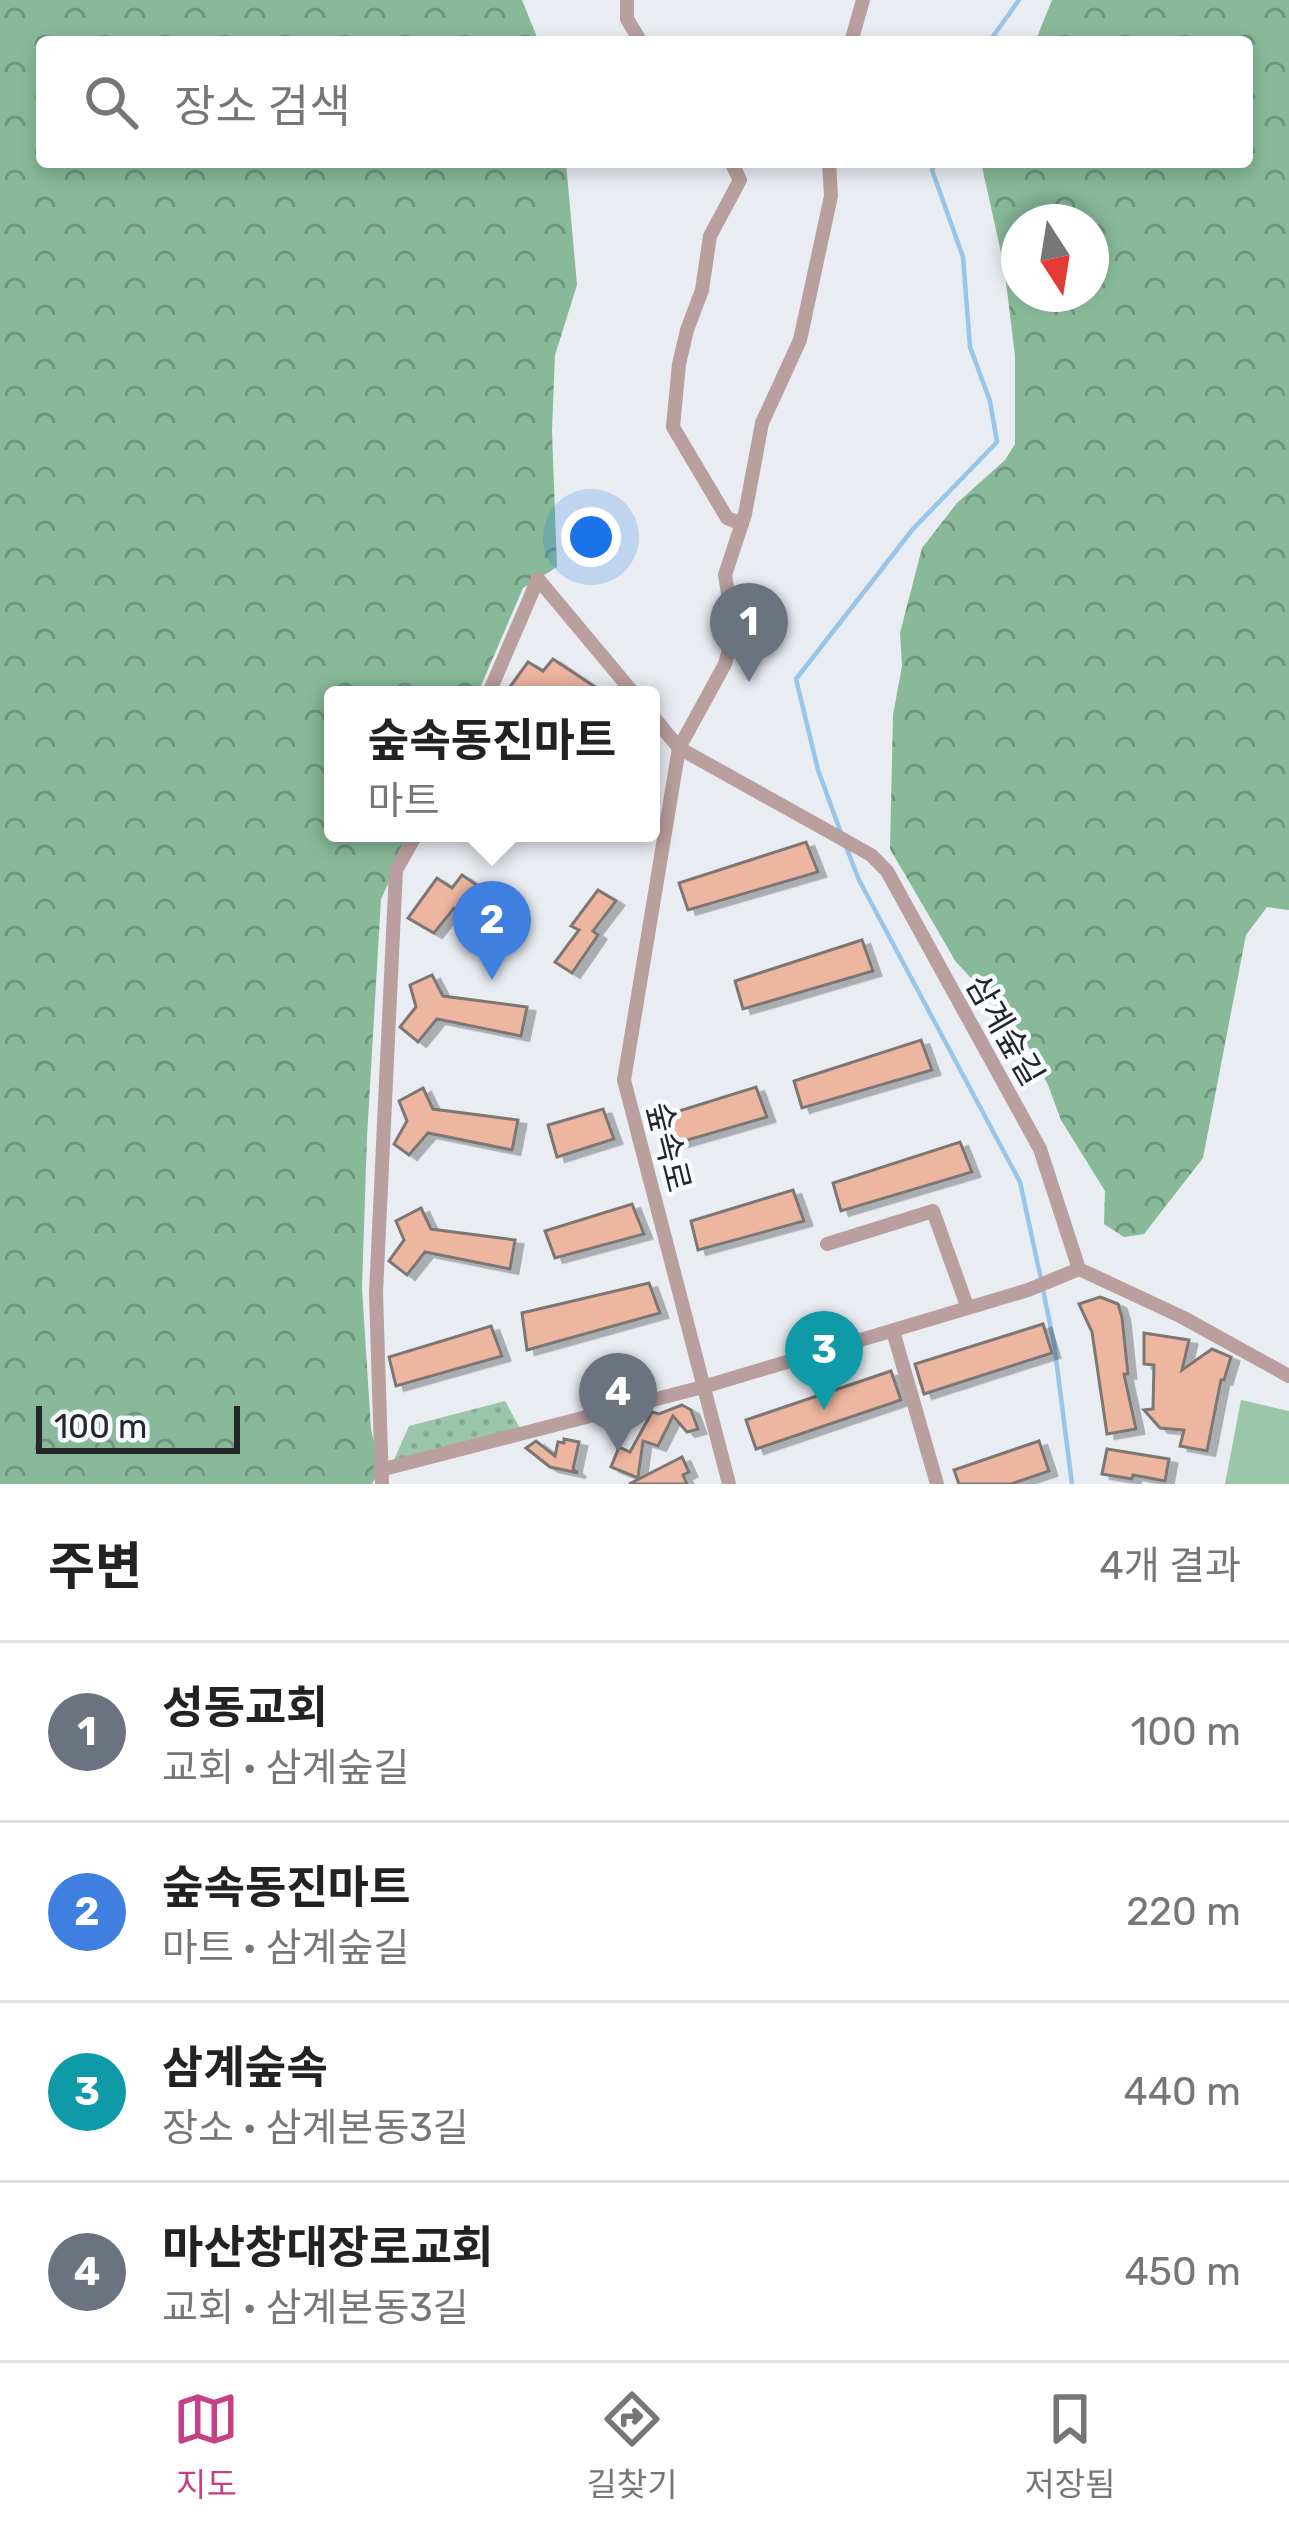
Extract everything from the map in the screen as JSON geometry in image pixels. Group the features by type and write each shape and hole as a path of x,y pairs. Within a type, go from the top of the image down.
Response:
{"street":[{"path":"853,36 863,0"},
{"path":"627,2 627,19 637,36"},
{"path":"733,168 740,180 710,236 702,290 680,364 674,427 727,518 742,524"},
{"name":"숲속로","path":"729,1484 624,1080 680,748 725,664 734,631 725,575 742,524 762,423 800,340 831,196 829,168"},
{"path":"492,686 538,579 627,686"},
{"name":"삼계숲길","path":"660,725 680,748 871,854 887,872 1040,1149 1079,1269"},
{"path":"412,842 396,871 376,1293 381,1477 704,1387 1028,1290 1079,1269 1182,1317 1289,1376"},
{"path":"827,1244 933,1211 968,1306"},
{"path":"893,1330 937,1484"}],"green space":[{"path":"0,0 522,0 537,36 36,36 36,168 567,168 577,285 555,355 552,431 557,567 523,588 481,686 324,686 324,842 408,842 381,899 367,1137 362,1288 371,1429 380,1470 372,1484 0,1484"},
{"path":"1052,0 1289,0 1289,910 1267,907 1246,935 1203,1158 1144,1234 1124,1237 1104,1224 1105,1191 1061,1120 1021,1032 956,962 890,849 900,633 922,548 957,503 1005,460 1015,444 1010,312 1109,312 1109,204 1001,204 1001,252 982,168 1253,168 1253,36 1037,36"},
{"path":"1241,1400 1289,1411 1289,1484 1225,1484"},
{"path":"505,1401 520,1428 393,1462 409,1426"}],"building":[{"path":"553,659 594,686 511,686 528,662 543,671"},
{"path":"806,842 818,872 688,910 679,883"},
{"path":"462,875 503,903 483,931 454,908 434,933 408,918 437,878 452,888"},
{"path":"598,890 616,901 593,931 598,935 572,973 555,962 579,930 571,926"},
{"path":"862,940 873,971 743,1009 735,981"},
{"path":"432,975 443,996 527,1007 521,1036 437,1019 418,1042 400,1027 416,1007 410,985"},
{"path":"921,1040 932,1070 802,1108 794,1081"},
{"path":"756,1087 767,1117 674,1144 663,1116"},
{"path":"423,1088 433,1109 518,1120 512,1150 428,1133 409,1155 394,1144 407,1121 399,1101"},
{"path":"603,1109 614,1139 557,1157 548,1125"},
{"path":"960,1142 972,1172 841,1211 833,1183"},
{"path":"793,1190 804,1221 698,1250 691,1221"},
{"path":"632,1204 644,1234 555,1258 545,1231"},
{"path":"421,1208 431,1229 515,1240 510,1269 425,1252 407,1275 389,1261 404,1240 396,1221"},
{"path":"649,1283 660,1313 527,1350 522,1313"},
{"path":"1100,1297 1118,1304 1122,1317 1128,1374 1124,1374 1136,1429 1107,1434 1092,1332 1079,1304"},
{"path":"1043,1324 1052,1353 924,1394 915,1364"},
{"path":"491,1326 502,1356 396,1386 389,1357"},
{"path":"1144,1333 1189,1340 1182,1370 1212,1349 1231,1357 1221,1380 1207,1451 1180,1446 1184,1430 1160,1428 1144,1410 1153,1409 1154,1365 1144,1364"},
{"path":"891,1371 901,1400 756,1449 746,1420"},
{"path":"682,1405 691,1410 698,1429 687,1432 673,1416 658,1446 643,1441 638,1478 611,1467 619,1447 630,1452 652,1412"},
{"path":"536,1441 555,1456 558,1442 579,1442 573,1469 578,1473 550,1467 526,1448"},
{"path":"1039,1441 1049,1471 1011,1484 959,1484 954,1470"},
{"path":"1107,1449 1169,1459 1165,1481 1102,1474"},
{"path":"682,1457 689,1472 683,1475 687,1484 629,1484"}],"waterway":[{"path":"993,36 1019,0"},
{"path":"841,833 818,770 796,679 913,529 997,442 990,401 970,347 963,257 933,168"},
{"path":"847,849 859,880 1020,1182 1041,1279"},
{"path":"1043,1290 1072,1484"}],"place":[{"name":"성동교회","path":"749,682"},
{"name":"숲속동진마트","path":"492,980"},
{"name":"삼계숲속","path":"824,1410"},
{"name":"마산창대장로교회","path":"618,1452"}]}
